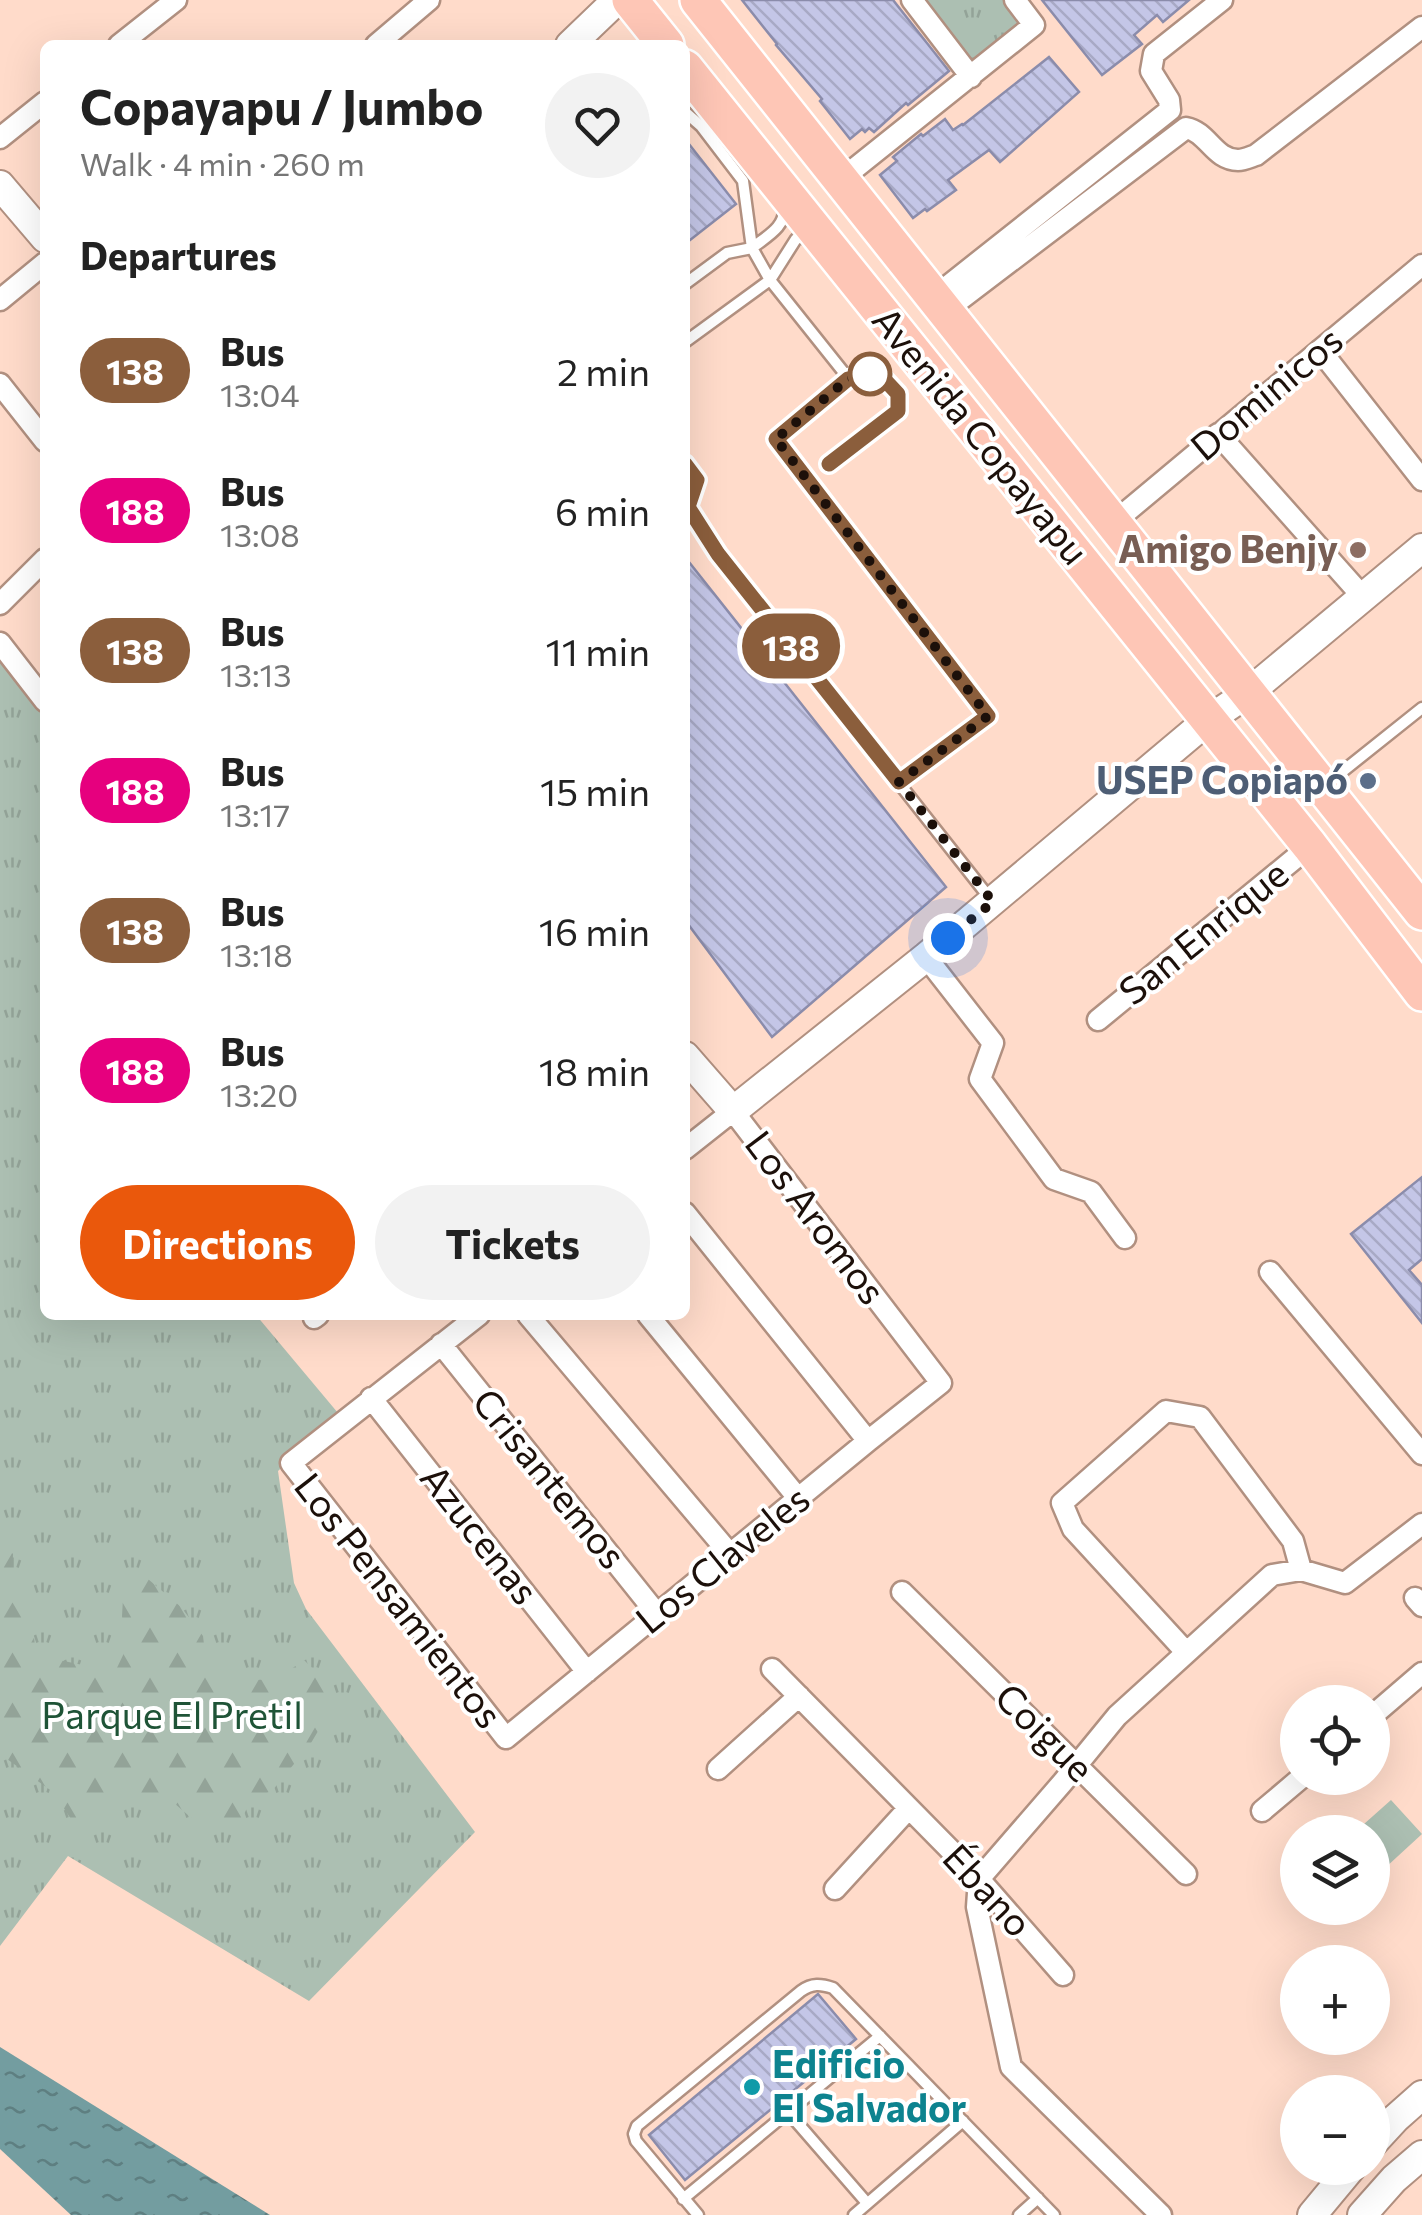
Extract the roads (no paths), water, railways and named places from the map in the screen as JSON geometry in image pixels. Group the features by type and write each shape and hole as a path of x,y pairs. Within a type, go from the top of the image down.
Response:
{"highway":[{"path":"630,0 662,40"},
{"name":"Avenida Copayapu","path":"698,0 1422,912"},
{"name":"Avenida Copayapu","path":"690,74 1310,846 1422,994"},
{"path":"1034,502 1072,472"}],"street":[{"path":"124,40 176,0"},
{"path":"382,40 429,0"},
{"path":"575,40 617,0"},
{"path":"912,0 971,77"},
{"path":"840,181 1034,25 1014,0"},
{"path":"939,304 1170,110 1169,100 1151,70 1154,54 1222,0"},
{"path":"939,304 1186,128 1198,130 1218,154 1237,160 1256,155 1422,26"},
{"path":"0,138 40,106"},
{"path":"0,185 40,232"},
{"path":"0,300 40,267"},
{"name":"Dominicos","path":"1114,524 1420,270"},
{"path":"1320,350 1422,480"},
{"path":"0,384 40,435"},
{"path":"1218,434 1363,597"},
{"path":"690,1145 926,957 1208,720 1248,693 1422,548"},
{"path":"0,604 40,563"},
{"path":"0,643 40,690"},
{"name":"San Enrique","path":"1098,1020 1310,846"},
{"path":"926,957 994,1043 980,1079 1054,1179 1091,1192 1125,1238"},
{"name":"Los Aromos","path":"690,1062 732,1110 942,1384"},
{"path":"690,1220 868,1441"},
{"path":"1270,1272 1422,1454"},
{"path":"371,1398 472,1320"},
{"path":"532,1320 730,1554"},
{"path":"652,1320 798,1498"},
{"name":"Crisantemos","path":"441,1344 657,1614"},
{"name":"Los Claveles","path":"506,1738 942,1384"},
{"name":"Los Pensamientos","path":"371,1398 291,1463 506,1738"},
{"name":"Azucenas","path":"371,1398 587,1672"},
{"path":"1186,1652 1073,1530 1062,1503 1166,1411 1200,1418 1293,1541 1301,1570"},
{"path":"1161,2215 1011,2067 977,1907 978,1879 1117,1716 1272,1575 1301,1570 1346,1583 1422,1524"},
{"name":"Coigue","path":"902,1592 1186,1874"},
{"name":"Ébano","path":"772,1668 978,1879 1063,1975"},
{"path":"1390,1701 1422,1673"},
{"path":"718,1769 799,1696"},
{"path":"1262,1811 1281,1795"},
{"path":"835,1889 909,1808"},
{"path":"1390,2124 1422,2095"},
{"path":"1362,2215 1394,2178 1422,2155"},
{"path":"1312,2215 1337,2185"}],"lane":[{"path":"690,116 744,181 752,248 770,280 848,379"},
{"path":"690,280 727,253 752,248 782,224 786,213 778,184"},
{"path":"690,338 770,280 796,239 804,236 827,244"},
{"path":"829,464 898,411 898,394 884,379 870,374 848,379 776,439 988,716 899,782"},
{"path":"690,471 697,480 690,501"},
{"path":"690,510 718,554 993,902"},
{"path":"1323,787 1422,708"},
{"path":"698,2215 636,2141 636,2126 808,1986 824,1985 833,1988 1054,2215"},
{"path":"683,2199 880,2036"},
{"path":"788,2112 868,2203"},
{"path":"854,2215 963,2122"},
{"path":"1019,2215 1038,2198"}],"water":[{"path":"0,2047 270,2215 71,2215 0,2149"}],"place":[{"name":"Amigo Benjy","path":"1358,550"},
{"name":"USEP Copiapó","path":"1368,781"},
{"name":"Edificio El Salvador","path":"752,2087"}],"park label":[{"name":"Parque El Pretil","path":"172,1716"}]}
